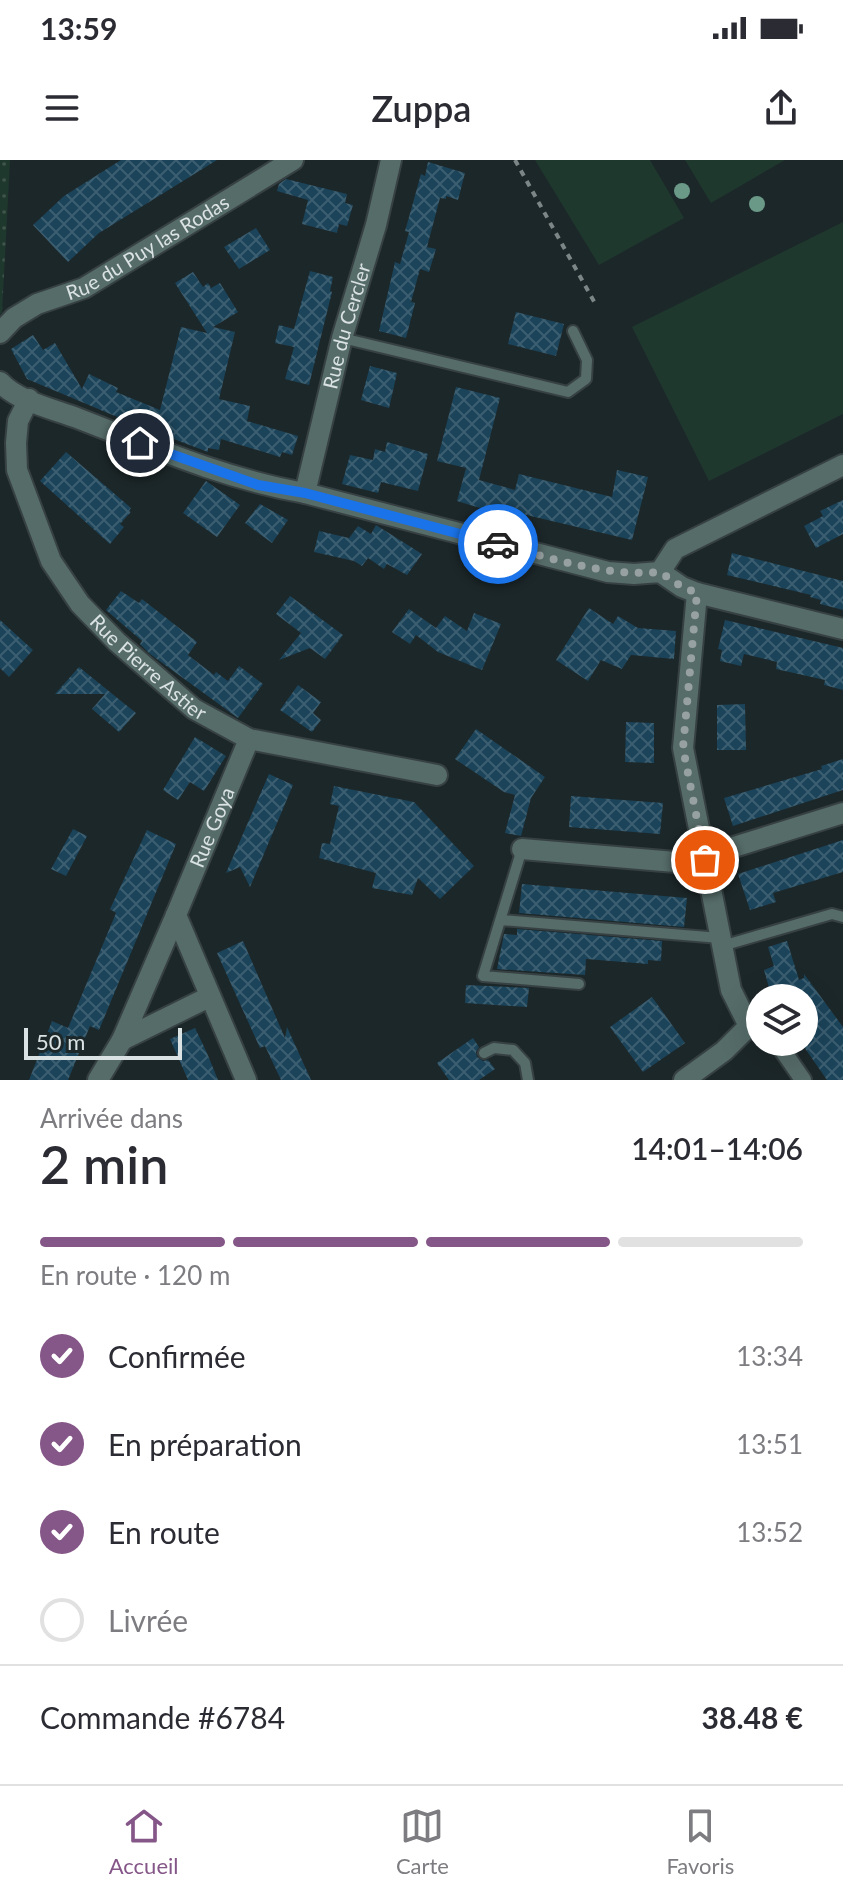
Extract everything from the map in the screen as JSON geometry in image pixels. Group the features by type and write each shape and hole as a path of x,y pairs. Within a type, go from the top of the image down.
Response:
{"street":[{"name":"Rue du Puy las Rodas","path":"0,333 14,318 37,304 84,288 293,160"},
{"name":"Rue du Cercler","path":"305,493 342,338 376,225 391,160"},
{"path":"0,382 29,399 195,464 258,485 305,493 608,572 660,572 697,593 843,629"},
{"name":"Rue Pierre Astier","path":"29,399 18,421 17,470 51,561 80,604 117,642 194,709 249,739 437,775"},
{"path":"660,572 675,549 684,543 843,465"},
{"path":"697,593 683,748 731,990 746,1014"},
{"name":"Rue Goya","path":"98,1080 122,1040 249,739"},
{"path":"522,849 675,862 705,858 843,813"},
{"path":"176,915 246,1080"},
{"path":"122,1040 209,997"},
{"path":"684,1080 746,1035"},
{"path":"786,1056 803,1080"}],"lane":[{"path":"342,338 568,392 586,379 587,360 573,331"},
{"path":"522,849 483,976 579,984"},
{"path":"501,920 721,942 832,914 843,917"},
{"path":"484,1053 494,1048 513,1050 525,1063 528,1080"}],"path":[{"path":"515,160 596,305"}],"green space":[{"path":"0,160 10,160 0,314"},
{"path":"535,160 650,160 684,218 599,265"},
{"path":"685,160 785,160 711,203"},
{"path":"843,222 843,414 709,481 632,327"}],"building":[{"path":"121,160 217,160 99,233 68,262 33,225 64,196"},
{"path":"428,162 465,173 458,200 446,196 446,199 440,198 427,247 436,249 429,272 420,269 406,338 379,331 395,262 400,264 409,232 405,231 421,174 425,176"},
{"path":"286,179 347,194 345,203 353,205 347,226 339,224 337,233 302,224 308,200 277,191 279,184"},
{"path":"256,228 270,250 239,269 224,247"},
{"path":"310,271 333,277 309,385 285,379 294,347 275,343 279,325 294,329"},
{"path":"193,272 203,287 208,283 211,288 220,283 238,312 213,327 235,332 219,399 250,406 247,421 298,436 292,455 282,452 280,457 221,439 219,450 208,448 208,452 27,379 11,349 33,335 43,350 55,343 82,389 89,374 118,388 116,392 160,410 181,327 207,333 175,283"},
{"path":"516,312 564,324 556,356 508,344"},
{"path":"370,366 397,373 389,408 361,400"},
{"path":"456,387 500,398 479,480 515,490 519,474 612,497 617,470 648,477 632,540 518,513 516,519 457,501 466,468 437,461"},
{"path":"387,442 428,454 418,491 381,482 378,493 342,484 350,455 373,460 375,449 385,452"},
{"path":"66,452 131,508 120,524 124,527 110,544 40,481"},
{"path":"206,481 240,505 217,537 183,513"},
{"path":"843,500 843,534 816,548 804,526 823,516 820,511"},
{"path":"260,504 288,520 272,543 245,523"},
{"path":"376,525 422,554 407,575 387,564 384,569 368,558 362,566 354,561 314,552 319,531 349,538 358,526 371,534"},
{"path":"732,553 843,581 843,610 820,604 821,600 811,595 727,575"},
{"path":"121,591 139,603 142,599 197,642 188,655 214,675 216,672 228,681 239,666 263,684 238,718 150,654 140,644 142,641 106,610"},
{"path":"290,596 343,635 325,659 310,648 279,660 301,633 276,614"},
{"path":"589,608 613,624 618,616 638,628 676,631 674,659 631,655 622,669 601,660 588,681 556,660"},
{"path":"409,609 436,628 445,616 467,631 474,613 501,624 482,670 438,652 416,635 410,644 392,632"},
{"path":"0,620 33,650 9,677 0,668"},
{"path":"725,620 843,648 843,690 824,685 825,680 776,669 777,662 744,654 741,666 720,661 722,650 718,649"},
{"path":"79,667 136,713 119,732 92,709 105,694 55,694"},
{"path":"298,685 321,702 313,713 321,720 312,732 280,710"},
{"path":"745,704 746,750 717,750 717,705"},
{"path":"626,722 654,723 654,763 625,762"},
{"path":"476,729 545,777 531,798 521,836 505,833 515,795 504,792 455,759"},
{"path":"195,737 226,756 204,791 190,782 178,800 163,790"},
{"path":"843,759 843,790 733,826 724,798 822,769 821,766"},
{"path":"269,774 293,785 250,887 240,867 226,873"},
{"path":"334,786 414,802 474,866 440,899 418,878 412,895 372,888 376,873 319,858 322,843 330,844 339,806 330,804"},
{"path":"571,796 663,803 660,834 569,827"},
{"path":"73,829 87,836 66,876 51,869"},
{"path":"147,830 176,844 99,1030 90,1026 68,1080 29,1080 52,1021 68,1028 116,913 110,909"},
{"path":"843,840 843,872 773,893 776,902 750,910 738,874"},
{"path":"522,884 687,898 684,927 519,913"},
{"path":"517,929 662,941 661,961 648,960 648,964 586,959 585,975 497,969 504,934 517,935"},
{"path":"243,941 285,1038 287,1027 311,1080 281,1080 265,1046 260,1048 217,953"},
{"path":"787,941 799,980 804,978 804,974 811,984 768,984 764,970 774,966 768,947"},
{"path":"466,985 529,988 527,1007 465,1003"},
{"path":"818,993 843,1027 843,1080 827,1080 810,1056 818,1056"},
{"path":"652,997 685,1043 643,1072 610,1027"},
{"path":"195,1028 218,1080 188,1080 170,1039"},
{"path":"473,1038 479,1047 477,1057 488,1060 495,1069 479,1080 449,1080 437,1063"}],"way so far":[{"path":"498,544 608,572 660,572 697,593 683,748 705,860"}],"route":[{"path":"140,443 258,485 305,493 498,544"}]}
